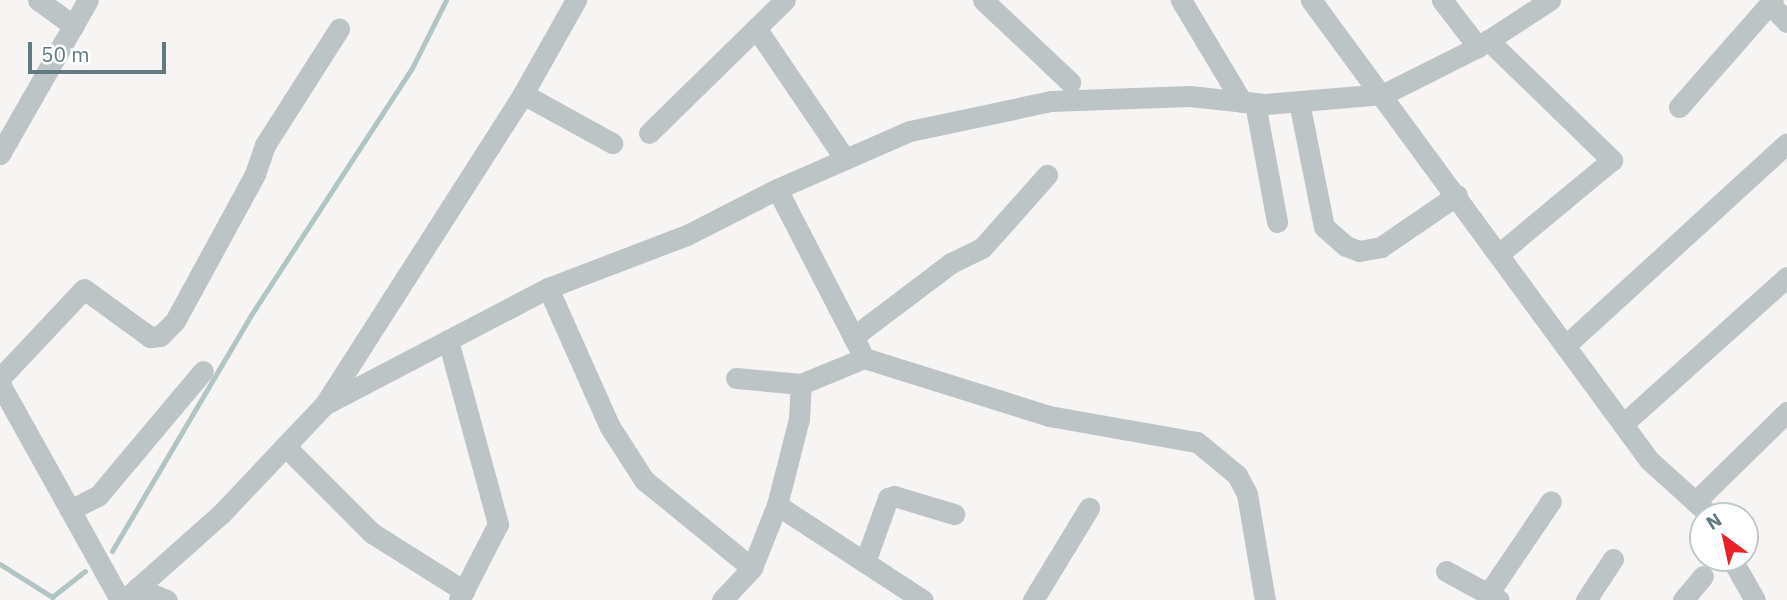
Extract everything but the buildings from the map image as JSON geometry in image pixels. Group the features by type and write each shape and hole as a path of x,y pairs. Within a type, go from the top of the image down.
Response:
{"street":[{"path":"38,0 74,26"},
{"path":"0,154 88,0"},
{"path":"127,596 221,514 324,405 523,94 576,0"},
{"path":"649,133 785,0"},
{"path":"983,0 1070,82"},
{"path":"1181,0 1249,103 1277,222"},
{"path":"1311,0 1384,94 1650,460 1695,502"},
{"path":"1442,0 1483,43 1612,160 1500,253"},
{"path":"324,405 548,288 687,235 777,189 910,131 1051,101 1189,96 1249,103 1299,102 1384,94 1483,43 1550,0"},
{"path":"1679,107 1772,2 1787,22"},
{"path":"756,28 845,159"},
{"path":"0,378 84,289 150,337 160,336 175,321 252,181 265,145 339,29"},
{"path":"523,94 612,143"},
{"path":"1299,102 1324,227 1346,246 1359,251 1381,247 1457,195"},
{"path":"1566,345 1787,143"},
{"path":"853,337 951,264 982,248 1047,175"},
{"path":"777,189 864,358"},
{"path":"1623,424 1787,277"},
{"path":"548,288 610,427 644,480 751,568"},
{"path":"285,446 372,533 461,595 498,524 448,340"},
{"path":"736,378 802,384 864,358 1049,416 1197,442 1237,475 1247,494 1265,600"},
{"path":"70,510 98,496 203,371"},
{"path":"0,384 70,510 127,596"},
{"path":"722,600 751,568 777,505 799,419 802,384"},
{"path":"1709,502 1787,412"},
{"path":"865,562 888,498 894,496 954,514"},
{"path":"1446,571 1494,597 1552,501"},
{"path":"777,505 865,562 898,594 923,600"},
{"path":"1033,600 1089,508"},
{"path":"1586,600 1613,559"},
{"path":"1739,572 1755,600"},
{"path":"1683,600 1703,576"},
{"path":"127,596 167,600"}],"waterway":[{"path":"112,551 251,315 412,68 446,0"},
{"path":"0,564 52,597 85,571"}]}
